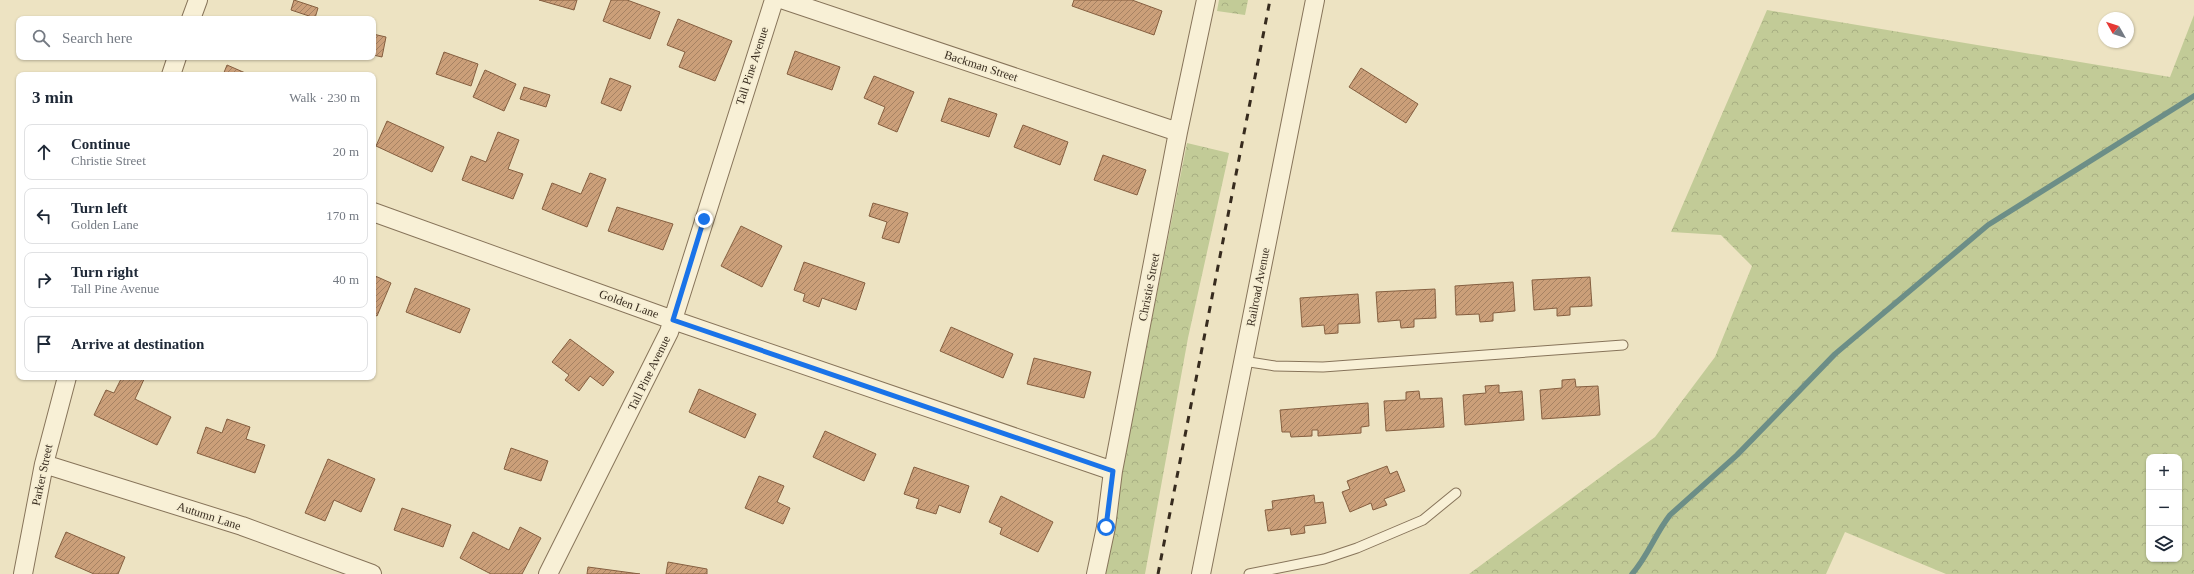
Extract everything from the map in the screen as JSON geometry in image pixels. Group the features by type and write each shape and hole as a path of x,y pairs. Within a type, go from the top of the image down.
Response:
{"street":[{"path":"192,16 198,0"},
{"name":"Tall Pine Avenue","path":"548,574 665,342 774,0"},
{"name":"Backman Street","path":"784,0 1178,132"},
{"name":"Christie Street","path":"1096,574 1106,527 1113,471 1178,132 1206,0"},
{"name":"Railroad Avenue","path":"1204,574 1243,361 1315,0"},
{"path":"172,72 176,60"},
{"name":"Golden Lane","path":"376,213 673,320 1113,471"},
{"name":"Parker Street","path":"23,574 44,464 67,380"},
{"name":"Autumn Lane","path":"44,464 242,526 372,574"}],"lane":[{"path":"1243,361 1275,366 1323,367 1623,345"},
{"path":"1249,574 1324,559 1357,548 1422,520 1456,493"}],"green space":[{"path":"1219,0 1248,0 1245,15 1217,11"},
{"path":"1767,10 2170,77 2194,15 2194,574 1946,574 1845,532 1826,574 1469,574 1655,437 1715,357 1752,266 1721,235 1671,232"},
{"path":"1187,143 1229,153 1188,338 1145,574 1101,574"}],"building":[{"path":"294,0 318,8 316,16 309,16 291,10"},
{"path":"539,0 577,0 574,10"},
{"path":"611,0 627,0 660,12 650,39 603,21"},
{"path":"1074,0 1132,0 1162,11 1154,35 1072,6"},
{"path":"678,19 732,41 715,81 679,67 685,52 667,45"},
{"path":"376,35 386,37 382,57 376,56"},
{"path":"795,51 840,67 832,90 787,74"},
{"path":"444,52 478,64 471,86 436,74"},
{"path":"227,65 243,72 224,72"},
{"path":"1361,68 1418,104 1406,123 1349,87"},
{"path":"485,70 516,84 504,111 473,97"},
{"path":"874,76 914,92 897,132 878,124 885,107 864,98"},
{"path":"610,78 631,86 621,111 601,103"},
{"path":"524,87 550,95 546,107 520,99"},
{"path":"949,98 997,114 989,137 941,121"},
{"path":"387,121 444,147 432,172 376,146"},
{"path":"1023,125 1068,142 1060,165 1014,147"},
{"path":"498,132 519,140 508,169 523,174 513,199 462,180 471,156 486,162"},
{"path":"1103,155 1146,170 1137,195 1094,180"},
{"path":"590,173 606,179 587,227 542,209 552,183 581,194"},
{"path":"873,203 908,213 899,243 882,238 887,222 869,216"},
{"path":"617,207 673,224 663,250 608,231"},
{"path":"741,226 782,246 762,287 721,266"},
{"path":"804,262 865,283 856,310 822,298 819,307 803,301 805,294 794,290"},
{"path":"376,276 391,283 376,316"},
{"path":"1590,277 1592,306 1570,307 1570,315 1557,316 1557,308 1534,310 1532,280"},
{"path":"1513,282 1515,311 1493,313 1493,321 1480,322 1479,314 1456,315 1455,286"},
{"path":"415,288 470,309 460,333 406,312"},
{"path":"1435,289 1436,318 1414,319 1414,327 1401,328 1400,320 1378,322 1376,292"},
{"path":"1358,294 1360,323 1338,324 1338,333 1325,334 1324,325 1302,327 1300,298"},
{"path":"951,327 1013,354 1003,378 940,351"},
{"path":"570,339 614,372 603,386 590,376 579,391 565,380 569,375 552,362"},
{"path":"1034,358 1091,372 1084,398 1027,384"},
{"path":"1575,379 1576,387 1598,386 1600,415 1542,419 1540,390 1562,388 1562,380"},
{"path":"120,380 144,380 135,399 171,417 157,445 94,415 106,390 114,393"},
{"path":"1499,385 1499,393 1522,391 1524,420 1465,425 1463,395 1486,393 1485,386"},
{"path":"699,389 756,414 745,438 689,412"},
{"path":"1419,391 1420,399 1442,398 1444,427 1386,431 1384,401 1406,400 1406,392"},
{"path":"1368,403 1369,426 1361,427 1361,433 1318,436 1318,430 1312,430 1312,436 1291,437 1290,432 1282,432 1280,410"},
{"path":"227,419 250,427 246,439 265,445 255,473 197,453 206,427 222,433"},
{"path":"825,431 876,454 864,481 813,457"},
{"path":"511,448 548,461 541,481 504,469"},
{"path":"328,459 375,479 361,512 334,500 325,521 305,513"},
{"path":"1387,466 1390,474 1397,471 1405,491 1384,499 1387,505 1373,510 1371,503 1350,512 1342,492 1350,489 1347,481"},
{"path":"914,467 969,486 960,513 939,505 936,514 916,508 919,499 904,494"},
{"path":"759,476 784,486 777,502 790,508 783,524 745,508"},
{"path":"1314,495 1315,503 1323,502 1326,523 1304,526 1305,533 1291,535 1290,528 1268,531 1265,510 1273,509 1272,501"},
{"path":"1001,496 1053,522 1038,552 1000,534 1002,528 989,522"},
{"path":"402,508 451,525 443,547 394,530"},
{"path":"520,527 541,538 522,574 491,574 460,558 473,532 509,550"},
{"path":"66,532 125,557 118,574 94,574 55,557"},
{"path":"668,562 707,569 707,574 666,574"},
{"path":"588,567 640,574 587,574"}],"waterway":[{"path":"1632,574 1643,560 1670,515 1737,455 1835,354 1988,225 2194,96"}],"railway":[{"path":"1158,574 1270,0"}],"route":[{"path":"704,219 673,320 1113,471 1106,527"}]}
